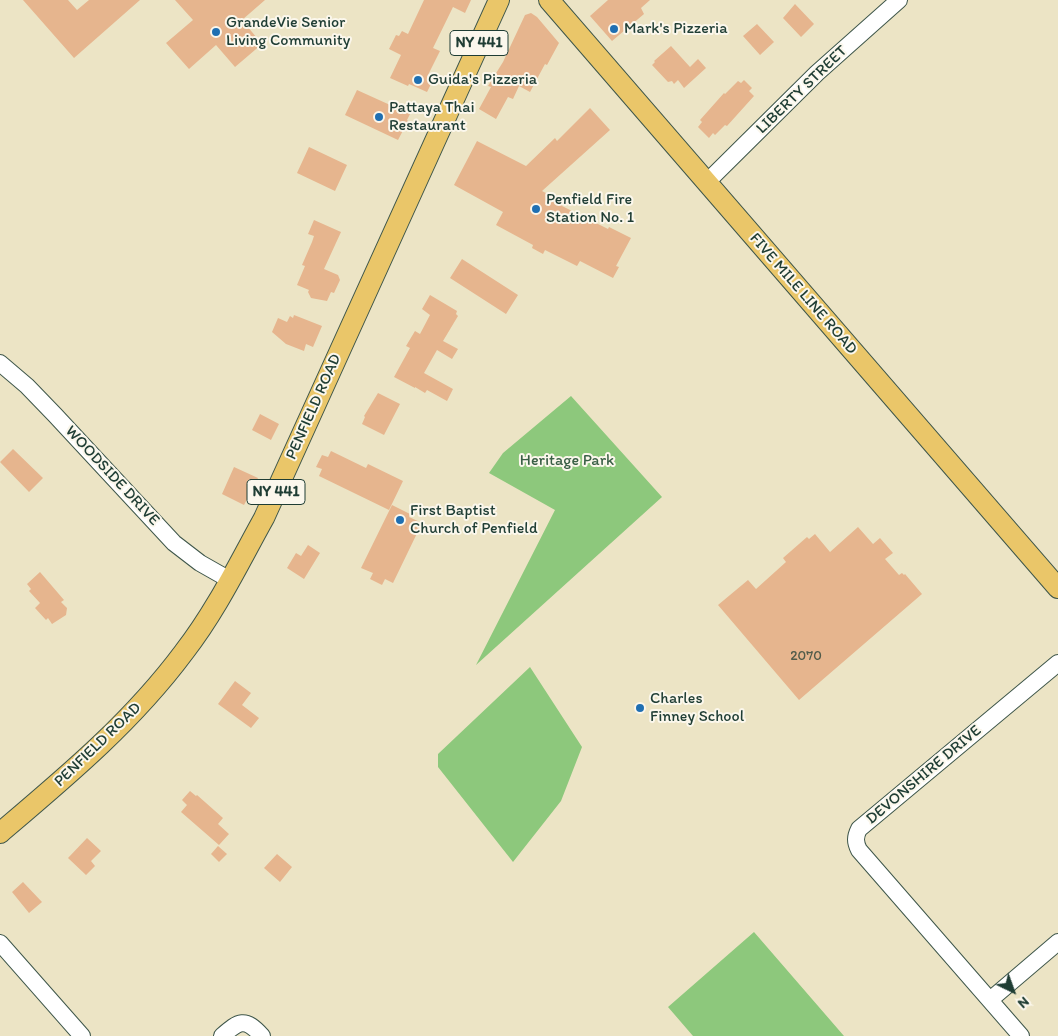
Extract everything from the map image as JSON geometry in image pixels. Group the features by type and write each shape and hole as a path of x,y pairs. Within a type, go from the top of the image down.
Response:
{"main road":[{"name":"PENFIELD ROAD","path":"0,834 84,761 130,717 185,652 230,580 264,518 499,0"},
{"name":"FIVE MILE LINE ROAD","path":"549,0 1058,588"}],"street":[{"name":"LIBERTY STREET","path":"707,182 804,85 899,0"},
{"name":"WOODSIDE DRIVE","path":"0,363 27,386 174,543 200,563 230,580"},
{"name":"DEVONSHIRE DRIVE","path":"1021,1036 859,850 855,836 859,828 1058,663"},
{"path":"990,1000 1058,942"},
{"path":"0,944 82,1036"},
{"path":"222,1036 235,1024 243,1023 250,1024 262,1036"}],"green space":[{"name":"Heritage Park","path":"571,396 662,497 476,665 555,510 489,473 503,453"},
{"path":"530,667 582,747 561,801 513,862 438,767 438,754"},
{"path":"754,932 844,1036 693,1036 668,1007"}],"building":[{"path":"23,0 68,0 77,10 89,0 140,0 74,58"},
{"name":"GrandeVie Senior Living Community","path":"175,0 265,0 242,20 262,44 235,67 216,45 189,69 166,43 193,20"},
{"path":"424,0 471,0 465,13 453,7 433,48 440,51 427,77 433,80 427,92 390,78 401,55 389,49 396,35 399,36 402,31 408,34"},
{"name":"Mark's Pizzeria","path":"608,0 650,0 641,8 644,14 612,41 590,16"},
{"path":"795,4 814,24 801,37 783,18"},
{"path":"531,13 537,17 559,43 530,92 519,86 513,99 508,97 496,119 479,109 491,87 488,86 503,62 525,15"},
{"path":"757,24 774,42 760,55 743,36"},
{"path":"671,46 690,67 698,59 706,68 684,88 678,80 674,84 672,81 668,82 652,65"},
{"path":"744,80 752,88 749,91 754,96 727,126 725,125 715,135 713,133 709,138 698,127 702,122 700,120 724,93 738,81 741,83"},
{"name":"Pattaya Thai Restaurant","path":"357,90 410,114 398,140 345,115"},
{"name":"Penfield Fire Station No. 1","path":"590,108 610,130 542,191 563,202 562,206 608,229 609,227 631,238 616,266 619,267 613,278 580,261 577,266 545,250 543,254 532,248 533,245 496,225 503,212 454,185 477,141 526,166 555,138 557,141"},
{"path":"309,147 347,165 335,191 297,173"},
{"path":"314,220 341,232 324,269 338,275 340,280 334,293 331,292 327,301 311,298 309,290 297,285 305,266 302,265 314,236 308,234"},
{"path":"462,259 518,295 506,314 450,278"},
{"path":"430,295 457,311 456,314 458,316 443,341 458,349 452,359 437,350 424,373 453,389 447,401 427,390 425,393 394,377 410,348 406,346 415,331 420,334 430,315 422,309"},
{"path":"294,315 322,326 313,347 306,344 304,351 286,344 272,332 278,318 287,322 290,316 293,318"},
{"path":"378,393 400,404 384,435 362,424 364,416"},
{"path":"260,414 279,424 271,440 252,430"},
{"path":"13,449 43,478 29,492 0,462"},
{"path":"331,451 366,468 368,464 403,481 389,510 319,476 322,469 316,467 322,455 328,457"},
{"path":"234,467 258,478 244,505 222,494"},
{"path":"392,505 410,514 409,517 422,523 393,583 385,579 382,585 370,579 373,573 361,568"},
{"name":"Charles Finney School","path":"858,527 873,544 880,538 893,553 885,559 899,575 905,574 922,594 799,700 718,605 748,580 756,589 786,562 783,558 807,537 809,539 815,534 830,552"},
{"path":"308,545 320,553 304,579 287,568 296,553 301,556"},
{"path":"40,572 64,600 61,602 67,608 66,615 52,624 48,618 46,620 35,608 40,603 29,591 31,589 27,584"},
{"path":"235,681 251,693 242,705 259,718 251,728 218,704"},
{"path":"190,791 223,818 218,824 229,834 219,845 181,812 187,805 182,800"},
{"path":"87,838 101,851 91,861 95,866 86,875 68,858"},
{"path":"218,846 227,854 219,862 211,854"},
{"path":"277,854 292,867 280,882 264,868"},
{"path":"23,882 42,902 29,913 12,892"}],"place":[{"name":"Mark's Pizzeria","path":"614,29"},
{"name":"GrandeVie Senior Living Community","path":"216,32"},
{"name":"Guida's Pizzeria","path":"418,80"},
{"name":"Pattaya Thai Restaurant","path":"379,117"},
{"name":"Penfield Fire Station No. 1","path":"536,209"},
{"name":"First Baptist Church of Penfield","path":"400,520"},
{"name":"Charles Finney School","path":"640,708"}]}
